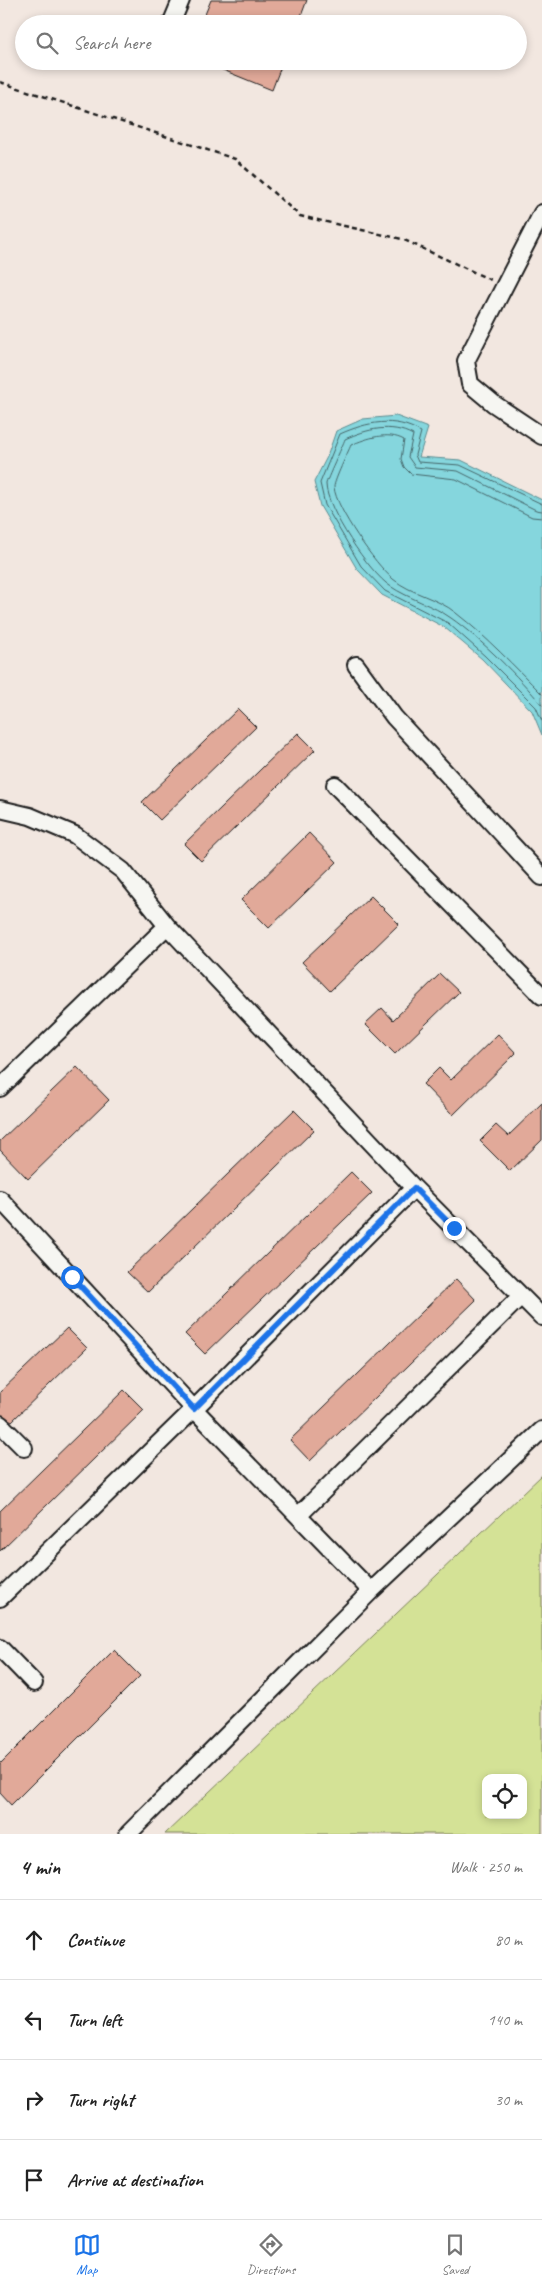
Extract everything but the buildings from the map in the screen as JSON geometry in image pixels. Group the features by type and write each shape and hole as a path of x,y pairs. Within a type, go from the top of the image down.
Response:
{"lane":[{"path":"175,15 181,0"},
{"path":"542,213 466,361 470,384 494,404 542,436"},
{"path":"356,665 394,717 542,877"},
{"path":"335,785 542,996"},
{"path":"0,809 30,816 75,835 123,872 167,926 414,1188 542,1318"},
{"path":"0,1088 167,926"},
{"path":"0,1598 194,1409 414,1188"},
{"path":"0,1199 194,1409 372,1591"},
{"path":"298,1516 521,1296"},
{"path":"0,1424 24,1448"},
{"path":"128,1834 372,1591 542,1430"},
{"path":"0,1648 34,1683"}],"path":[{"path":"0,82 235,159 300,216 402,239 504,286"}],"green space":[{"path":"542,1475 542,1834 165,1834"}],"water":[{"path":"396,416 428,428 419,457 461,460 542,500 542,735 532,711 482,659 444,627 382,595 357,569 320,506 314,482 327,457 336,431 363,419"}],"route":[{"path":"72,1277 194,1409 414,1188 454,1228"}]}
